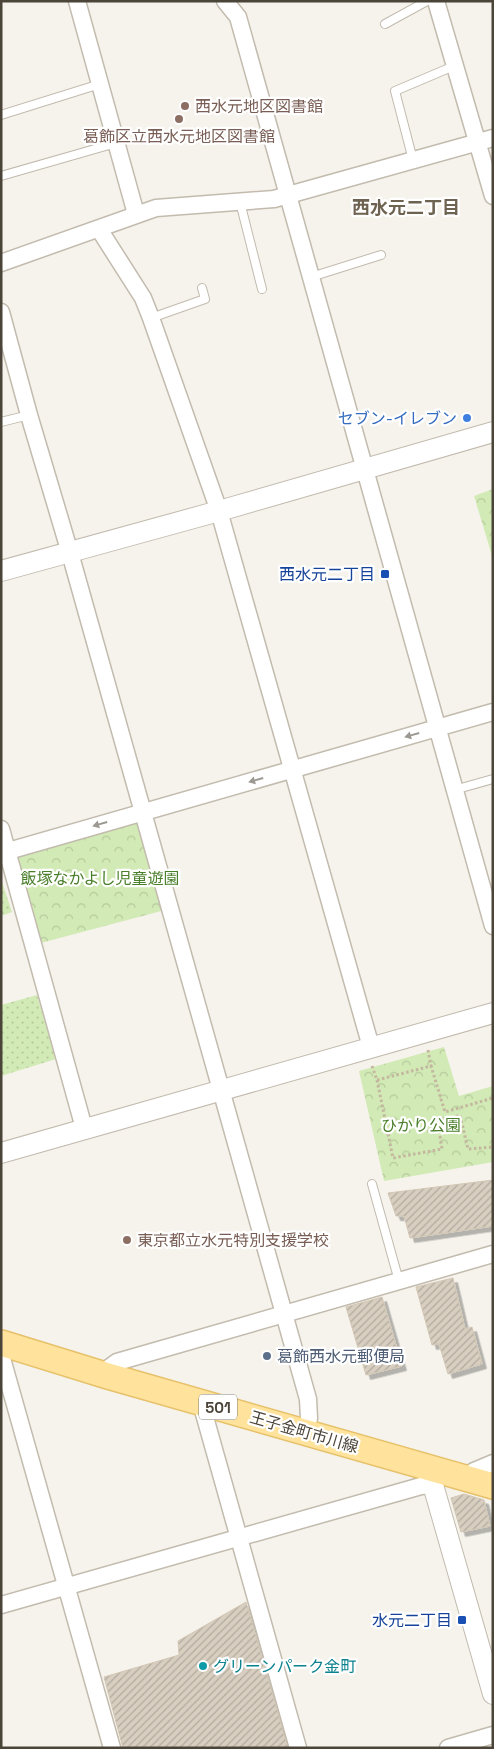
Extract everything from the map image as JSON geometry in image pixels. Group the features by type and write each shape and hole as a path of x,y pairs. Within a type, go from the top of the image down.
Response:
{"main road":[{"name":"王子金町市川線","path":"1,1343 306,1433 434,1477 466,1478 493,1486"}],"street":[{"path":"77,1 136,214"},
{"path":"436,1 454,66 485,140 493,196"},
{"path":"233,3 436,728 490,908 493,926"},
{"path":"1,263 156,208 240,202 288,196 485,140"},
{"path":"99,229 143,298 219,511 368,1048"},
{"path":"1,312 308,1399 309,1418 306,1433"},
{"path":"1,572 493,432"},
{"path":"4,852 493,712"},
{"path":"1,829 4,852 84,1128"},
{"path":"1,1153 493,1013"},
{"path":"108,1376 110,1367 117,1362 493,1254"},
{"path":"1,1356 7,1396 68,1587 112,1748"},
{"path":"201,1402 298,1748"},
{"path":"466,1478 474,1471 493,1463"},
{"path":"1,1606 421,1486 434,1477 493,1694"},
{"path":"448,1748 493,1735"}],"lane":[{"path":"385,24 427,1"},
{"path":"414,160 395,91 454,66"},
{"path":"1,115 100,84"},
{"path":"1,176 116,143"},
{"path":"240,202 262,289"},
{"path":"311,277 381,255"},
{"path":"151,318 205,299 202,288"},
{"path":"1,422 29,415"},
{"path":"454,790 493,779"},
{"path":"372,1184 399,1280"}],"path":[{"path":"368,1048 377,1080 393,1158 442,1149 438,1123 460,1115 468,1149 493,1147"},
{"path":"377,1080 431,1066 445,1112 493,1098"}],"green space":[{"path":"493,489 493,559 474,496"},
{"name":"飯塚なかよし児童遊園","path":"139,816 165,910 37,944 12,854"},
{"path":"1,879 12,912 1,916"},
{"path":"37,995 56,1059 1,1076 1,1005"},
{"name":"ひかり公園","path":"444,1047 459,1096 493,1086 493,1162 384,1181 359,1071"}],"building":[{"path":"493,1180 493,1226 410,1238 404,1216 396,1216 388,1193"},
{"path":"453,1278 465,1329 472,1327 482,1364 448,1374 439,1344 432,1345 416,1287"},
{"path":"382,1297 402,1366 366,1375 346,1307"},
{"path":"464,1494 484,1500 490,1526 461,1532 451,1498"},
{"name":"グリーンパーク金町","path":"246,1602 288,1748 123,1748 104,1677 179,1655 178,1641"}],"place":[{"name":"西水元地区図書館","path":"185,106"},
{"name":"葛飾区立西水元地区図書館","path":"179,119"},
{"name":"セブン-イレブン","path":"467,418"},
{"name":"西水元二丁目","path":"385,574"},
{"name":"東京都立水元特別支援学校","path":"127,1240"},
{"name":"葛飾西水元郵便局","path":"267,1356"},
{"name":"水元二丁目","path":"462,1620"},
{"name":"グリーンパーク金町","path":"203,1666"}],"district":[{"name":"西水元二丁目","path":"406,207"}]}
